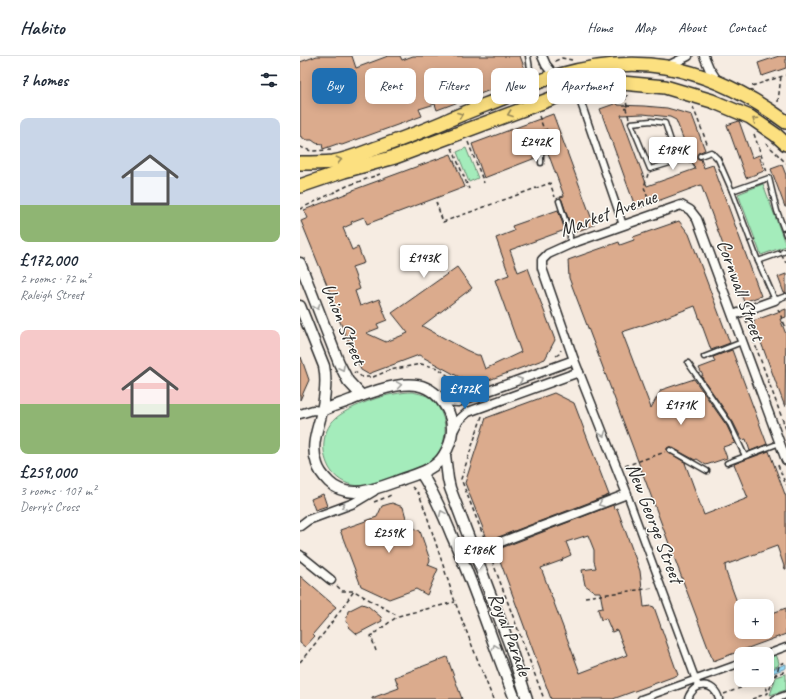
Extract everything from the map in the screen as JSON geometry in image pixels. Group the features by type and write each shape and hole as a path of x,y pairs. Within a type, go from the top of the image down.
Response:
{"main road":[{"path":"592,68 622,64 666,67 684,71 718,83 762,106 786,122"},
{"path":"306,186 344,171 395,156 564,94 598,86 622,83 665,87 712,101 750,117 776,135 786,144"},
{"path":"301,162 334,162 368,152 426,130 491,102"}],"street":[{"path":"542,56 548,68"},
{"path":"666,67 688,56"},
{"path":"704,56 718,83"},
{"path":"581,104 623,225"},
{"name":"Market Avenue","path":"548,254 570,244 681,204"},
{"name":"Cornwall Street","path":"681,204 690,210 697,219 786,460"},
{"name":"New George Street","path":"548,254 542,260 542,268 574,360 627,494 698,686"},
{"name":"Union Street","path":"300,263 339,363 348,381 361,396"},
{"path":"733,315 775,300"},
{"name":"Union Street","path":"300,306 326,374 322,411"},
{"path":"443,401 458,402 559,367 574,360"},
{"path":"322,411 314,443 317,464 325,479 332,485 345,491 366,491 421,473 441,460 445,455 458,420 468,412 579,372"},
{"path":"300,414 313,410 322,411 389,387 401,384 412,384 430,389 443,401 449,412 453,431"},
{"name":"Royal Parade","path":"445,455 450,488 510,646 527,699"},
{"name":"Royal Parade","path":"421,473 440,507 460,553 515,699"},
{"path":"300,527 308,520 354,503 378,488"},
{"path":"475,552 627,494"},
{"path":"300,555 331,580"},
{"path":"774,651 786,647"},
{"path":"641,699 734,666"},
{"path":"688,699 693,689 704,685 714,689 719,697"},
{"path":"775,699 786,695"}],"lane":[{"path":"528,56 530,68"},
{"path":"680,160 672,144 665,123 650,121 631,124 650,169 680,160 691,159"},
{"path":"541,163 541,155 536,139 545,133"},
{"path":"700,156 711,152 718,159 775,300 786,296"},
{"path":"732,191 769,178 777,211 786,235"},
{"path":"558,202 570,235 570,244"},
{"path":"758,261 786,251"},
{"path":"704,357 742,342"},
{"path":"688,363 730,424 745,456"},
{"path":"727,463 780,443"},
{"path":"670,450 707,471"}],"path":[{"path":"753,86 786,75"},
{"path":"778,102 781,76"},
{"path":"626,96 632,96"},
{"path":"626,101 627,106 624,106 631,124"},
{"path":"689,105 693,107 711,152"},
{"path":"538,114 545,133"},
{"path":"753,134 766,171"},
{"path":"467,141 484,183"},
{"path":"765,141 786,163"},
{"path":"452,147 468,189"},
{"path":"650,169 644,187 654,214"},
{"path":"436,202 443,222 550,183 558,202"},
{"path":"781,231 786,230"},
{"path":"747,242 755,239"},
{"path":"778,249 786,263"},
{"path":"775,300 786,328"},
{"path":"742,312 786,429"},
{"path":"553,359 559,354 566,337"},
{"path":"355,372 362,377 373,377 390,370 422,364 438,368 464,388 474,389"},
{"path":"483,414 461,479 488,547 544,699"},
{"path":"617,470 670,450"},
{"path":"412,487 419,494 455,602 494,699"},
{"path":"370,503 387,497 392,493"},
{"path":"331,580 342,591 354,591 398,616"},
{"path":"585,597 661,586"},
{"path":"300,662 324,633 354,591"},
{"path":"376,651 371,636 398,616 455,602"},
{"path":"752,699 768,693 780,664 786,662"},
{"path":"776,674 786,671"},
{"path":"719,697 745,687"},
{"path":"766,687 768,693"}],"green space":[{"path":"466,148 478,178 469,182 457,152"},
{"path":"763,184 786,246 761,255 738,194"},
{"path":"412,392 427,396 436,404 443,418 445,425 444,439 442,446 433,459 413,470 368,486 349,484 337,477 329,467 324,451 324,439 332,422 348,410 372,400 388,395"},
{"path":"776,654 779,663 778,666 774,667 774,655"},
{"path":"786,674 786,690 770,695 774,687 776,677"}],"water":[{"path":"786,664 786,668 774,672 774,668"}],"building":[{"path":"317,56 352,56 356,68 388,56 400,56 402,60 413,56 520,56 524,68 491,68 491,90 483,93 483,68 424,68 424,104 435,104 419,109 422,116 342,145 337,144 323,149 322,144 316,143 312,140 306,140 300,136 300,62"},
{"path":"779,56 786,56 786,68 762,76 758,63"},
{"path":"435,104 453,104 437,110"},
{"path":"618,104 667,108 692,115 705,150 698,153 697,158 701,159 704,168 713,165 761,296 744,302 701,185 636,209 600,109","holes":["643,114 670,117 676,120 690,156 694,157 692,162 695,169 647,186 621,115"]},
{"path":"553,114 594,225 573,233 560,197 564,196 548,153 544,154 542,147 552,143 547,129 531,134 538,157 484,178 472,144"},
{"path":"739,121 752,158 759,155 764,171 746,178 727,125"},
{"path":"451,154 465,187 367,224 364,217 351,222 352,224 343,228 352,250 358,247 364,263 352,267 360,289 355,291 360,306 379,299 387,320 377,324 379,328 366,333 386,342 408,333 392,313 457,267 472,288 422,326 466,350 480,355 485,369 521,352 495,280 509,275 496,238 514,231 512,226 558,210 565,230 510,250 518,272 528,268 555,340 545,359 481,383 470,382 461,378 419,355 368,374 361,370 337,315 329,290 301,221 308,218 304,210 353,190"},
{"path":"782,165 786,175 786,207 771,169"},
{"path":"679,221 689,234 730,343 711,350 695,306 622,332 651,408 661,390 694,379 727,426 735,443 723,447 727,458 706,465 697,459 695,460 671,447 667,448 667,451 686,463 704,515 748,498 734,464 769,451 786,497 786,569 777,546 725,565 736,599 734,599 734,639 772,639 751,647 734,647 734,653 713,661 569,278 568,260 619,242 620,245 634,240 633,237"},
{"path":"786,274 786,293 784,293 778,277"},
{"path":"786,309 786,317 780,319 786,334 785,407 753,321"},
{"path":"732,350 767,444 750,451 746,439 742,440 733,422 701,376 703,376 699,368 715,362 713,357"},
{"path":"301,357 309,380 300,400 300,358"},
{"path":"554,393 574,403 609,495 488,541 465,483 486,418"},
{"path":"323,494 327,506 315,510 311,499"},
{"path":"392,503 403,507 406,518 404,523 420,531 430,560 428,565 438,569 427,595 416,589 389,599 361,586 340,530 377,517 382,506"},
{"path":"613,505 614,509 617,508 640,571 644,607 654,607 678,675 613,699 551,699 496,550","holes":["588,535 594,550 594,561 596,568 582,570 585,585 595,592 600,592 603,608 598,609 601,620 606,618 612,632 617,630 627,655 580,673 541,568 563,560 562,559 571,555 566,542"]},
{"path":"300,576 336,607 313,634 315,636 305,647 300,643"},
{"path":"362,604 368,606 381,617 382,621 357,634 348,626 349,624 346,622 348,611"},
{"path":"786,608 786,634 774,638 774,612"},
{"path":"447,657 462,699 372,699 399,688 395,677"}]}
